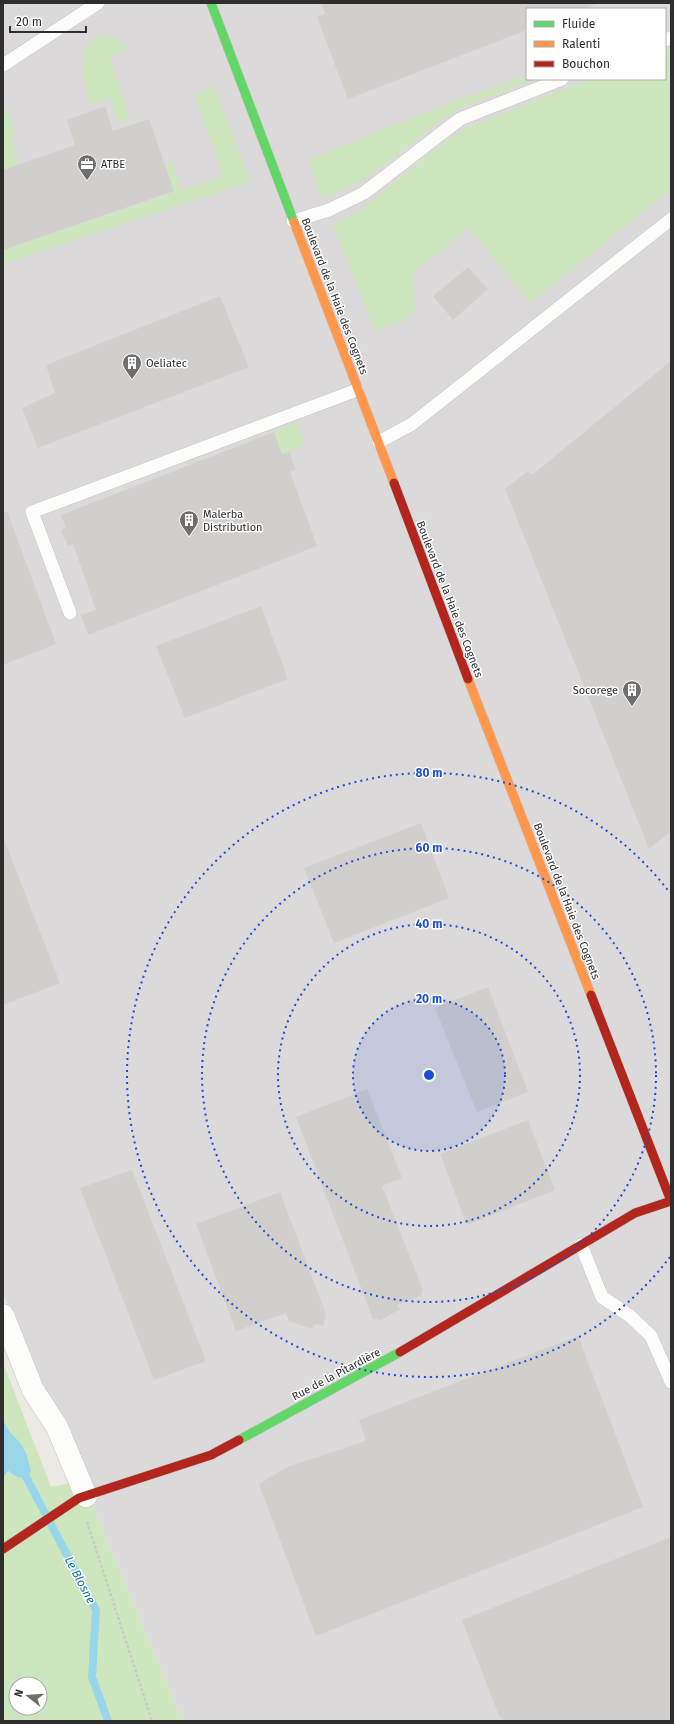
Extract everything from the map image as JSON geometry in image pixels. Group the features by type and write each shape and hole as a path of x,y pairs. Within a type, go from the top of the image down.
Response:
{"main road":[{"name":"Boulevard de la Haie des Cognets","path":"211,3 357,390 379,442 428,576 671,1201"},
{"name":"Rue de la Pitardière","path":"3,1549 19,1537 83,1497 211,1455 392,1357 635,1213 671,1201"}],"street":[{"path":"3,1315 33,1390 57,1427 83,1497"}],"lane":[{"path":"3,65 98,3"},
{"path":"293,221 329,210 364,193 460,119 559,80"},
{"path":"379,442 412,424 671,219"},
{"path":"70,613 32,512 357,390"},
{"path":"580,1245 602,1297 630,1316 651,1336 671,1382"}],"path":[{"path":"83,1497 152,1721"}],"shaded area":[{"path":"3,3 671,3 671,1721 183,1721 3,1294"}],"green space":[{"path":"108,35 120,40 127,49 110,56 130,119 119,123 110,99 90,105 83,74 85,53 89,45 97,39"},
{"path":"671,48 671,189 531,303 469,228 411,275 416,292 414,301 417,309 401,322 376,332 333,225 360,210 448,139 469,127 587,80 666,80 666,50"},
{"path":"526,75 526,80 533,80 488,97 443,119 371,175 339,192 321,197 308,160 414,117"},
{"path":"214,87 251,182 3,264 3,250 174,192 165,164 172,162 182,189 223,176 194,94"},
{"path":"3,109 8,112 16,134 10,136 19,164 3,170"},
{"path":"297,422 305,445 282,454 274,432"},
{"path":"3,1363 51,1487 82,1481 183,1721 3,1721 3,1479 25,1450 11,1435 3,1421"}],"water":[{"path":"3,1414 6,1426 26,1453 31,1472 19,1478 8,1471 3,1479"}],"building":[{"path":"321,3 598,3 585,8 526,8 526,30 348,99 317,17 325,14"},
{"name":"ATBE","path":"105,106 113,131 149,119 174,191 3,250 3,170 75,145 67,120"},
{"path":"468,267 488,289 453,320 433,296"},
{"name":"Oeliatec","path":"220,296 249,367 38,448 22,408 55,393 46,365"},
{"name":"Socorege","path":"671,361 671,831 649,849 505,489 528,471 532,475"},
{"name":"Malerba Distribution","path":"274,432 282,454 289,452 296,469 290,472 317,546 88,635 81,615 96,610 73,544 68,546 61,530 66,528 61,515"},
{"path":"7,511 56,644 3,665 3,513"},
{"path":"261,606 288,679 185,718 156,646"},
{"path":"421,823 449,898 334,943 304,868"},
{"path":"3,837 60,983 3,1005"},
{"path":"488,987 528,1092 477,1112 435,1008"},
{"path":"367,1089 402,1178 382,1186 423,1290 421,1296 397,1305 400,1309 381,1320 373,1319 296,1117"},
{"path":"528,1120 555,1190 467,1225 440,1154"},
{"path":"132,1170 206,1361 154,1380 80,1188"},
{"path":"280,1192 326,1314 323,1326 314,1324 312,1329 289,1321 286,1313 236,1331 196,1224"},
{"path":"578,1336 643,1507 316,1636 259,1484 287,1467 366,1441 359,1420"},
{"path":"671,1537 671,1721 504,1721 499,1716 462,1620"}],"waterway":[{"name":"Le Blosne","path":"3,1456 25,1475 96,1610 92,1677 108,1721"}],"traffic: fast":[{"path":"211,3 294,222"},
{"path":"239,1440 400,1352"}],"traffic: slow":[{"path":"294,222 394,483"},
{"path":"468,679 591,995"}],"traffic: jam":[{"path":"394,483 468,679"},
{"path":"591,995 671,1201"},
{"path":"400,1352 635,1213 671,1201"},
{"path":"3,1549 79,1498 211,1455 239,1440"}],"place":[{"name":"ATBE","path":"87,181"},
{"name":"Oeliatec","path":"132,380"},
{"name":"Malerba Distribution","path":"189,537"},
{"name":"Socorege","path":"632,707"}]}
